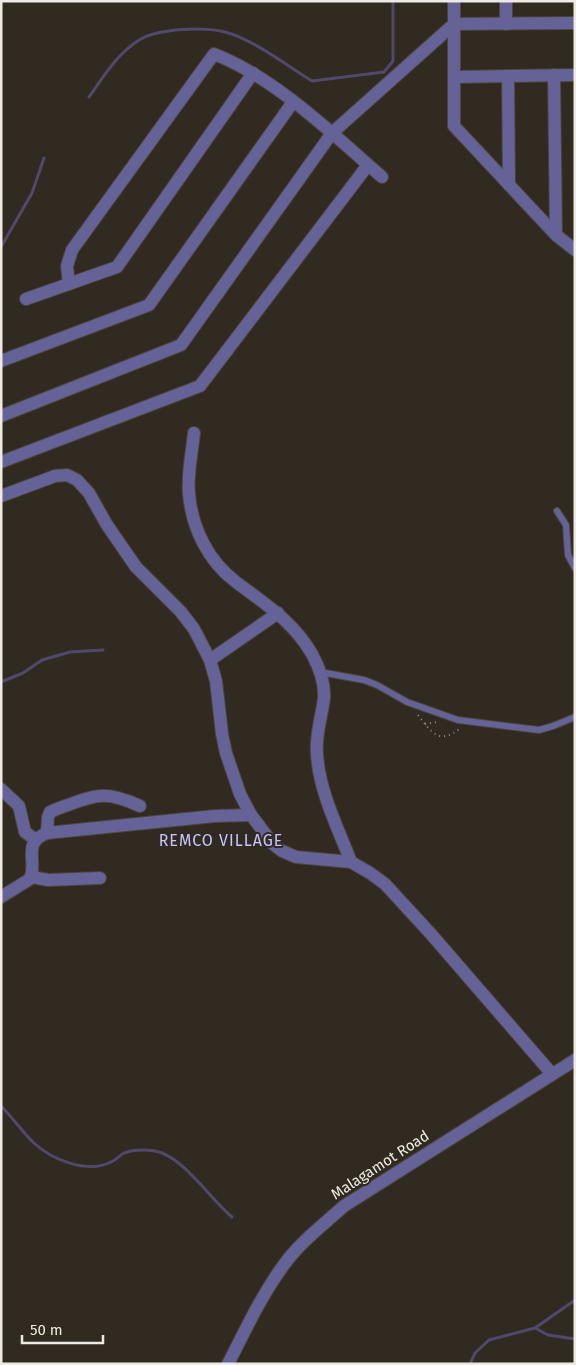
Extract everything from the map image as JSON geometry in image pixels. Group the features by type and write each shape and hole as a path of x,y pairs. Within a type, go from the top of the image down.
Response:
{"street":[{"path":"454,1 454,126 556,235 575,250"},
{"path":"506,1 506,24"},
{"path":"1,416 181,345 332,133 454,24 575,23"},
{"path":"69,284 67,266 72,250 214,54 253,72 332,133 382,177"},
{"path":"26,299 117,267 253,72"},
{"path":"554,75 556,235"},
{"path":"454,77 575,75"},
{"path":"508,76 509,185"},
{"path":"1,361 149,304 293,102"},
{"path":"1,462 200,386 368,165"},
{"path":"194,433 189,494 196,526 204,546 217,564 234,581 278,613 295,631 306,646 320,672 324,696 316,752 320,774 351,862"},
{"path":"1,496 55,476 67,475 77,480 89,493 106,525 136,567 181,612 194,628 210,660 216,681 226,753 240,794 251,815 273,844 282,851 296,856 351,862 370,873 397,895 552,1074"},
{"path":"210,660 278,613"},
{"path":"1,789 16,802 21,811 25,832 36,840"},
{"path":"47,833 50,812 83,798 97,795 118,797 140,806"},
{"path":"1,897 32,877 31,852 36,840 47,833 215,816 251,815"},
{"path":"32,877 48,880 100,878"},
{"name":"Malagamot Road","path":"228,1364 261,1301 283,1265 344,1206 575,1060"}],"lane":[{"path":"557,511 566,525 568,555 575,568"},
{"path":"320,672 364,680 408,702 442,715 469,722 539,730 575,717"}],"path":[{"path":"408,702 432,731 440,737 453,735 469,722"}],"waterway":[{"path":"89,97 111,66 131,46 148,36 176,30 213,30 235,35 258,46 312,81 384,72 393,61 393,1"},
{"path":"1,247 32,193 44,158"},
{"path":"1,682 23,673 42,660 70,652 103,650"},
{"path":"1,1106 34,1143 60,1160 81,1166 92,1166 102,1165 113,1161 124,1153 138,1150 162,1153 189,1173 232,1217"},
{"path":"470,1364 475,1353 489,1340 535,1328 575,1300"},
{"path":"535,1328 548,1335 575,1339"}],"district":[{"name":"REMCO VILLAGE","path":"221,840"}]}
